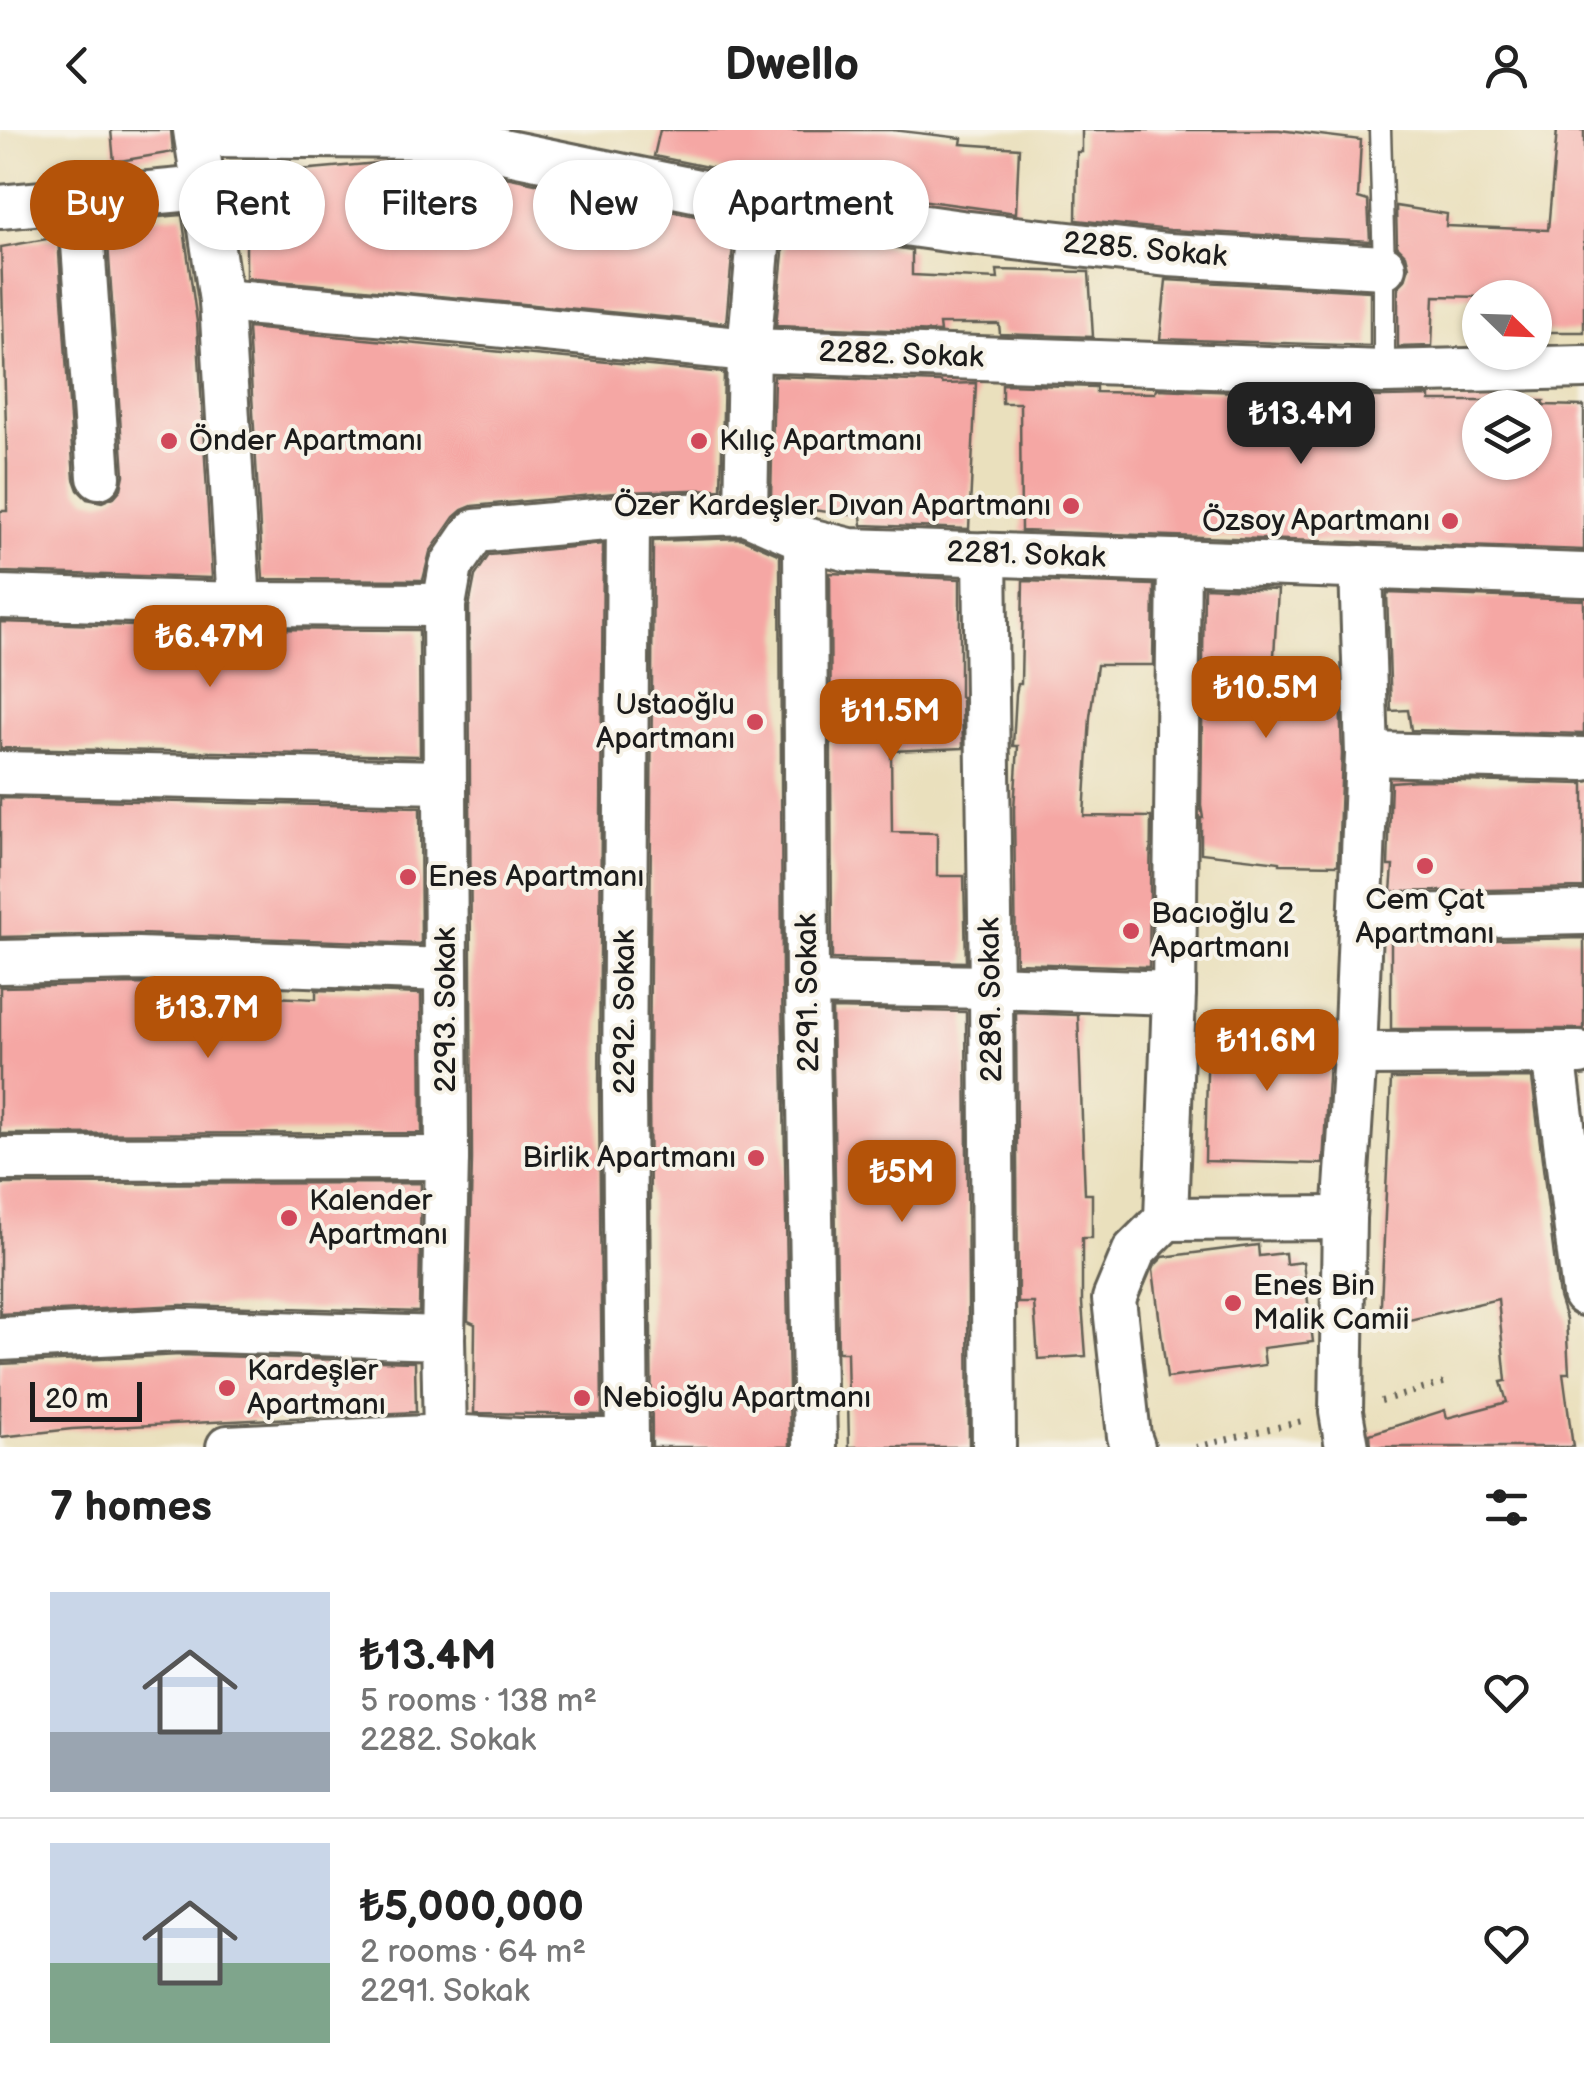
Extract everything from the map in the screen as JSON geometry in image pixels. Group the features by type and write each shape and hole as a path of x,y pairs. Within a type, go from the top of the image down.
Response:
{"street":[{"name":"2285. Sokak","path":"195,132 434,133 693,189"},
{"path":"195,132 199,160"},
{"path":"0,207 30,204"},
{"name":"2285. Sokak","path":"929,227 1168,255 1384,267"},
{"path":"83,250 99,477"},
{"path":"213,250 221,300 240,604"},
{"path":"746,513 749,350 758,250"},
{"name":"2282. Sokak","path":"221,300 749,350 1384,372 1584,367"},
{"name":"2281. Sokak","path":"475,532 628,516 746,513 805,539 850,550 1584,575"},
{"name":"2292. Sokak","path":"627,1443 624,1072 628,516"},
{"name":"2293. Sokak","path":"445,1436 444,605 451,566 475,532"},
{"name":"2291. Sokak","path":"805,539 815,1447"},
{"name":"2289. Sokak","path":"984,554 992,986 994,1447"},
{"path":"1166,1220 1174,993 1179,561"},
{"path":"1348,1447 1341,1412 1344,1218 1368,754 1361,568"},
{"path":"0,597 444,605"},
{"path":"1368,754 1584,759"},
{"path":"0,773 444,782"},
{"path":"1360,918 1584,913"},
{"path":"0,962 138,959 446,970"},
{"path":"807,984 1174,993"},
{"path":"1355,1054 1569,1053 1584,1294"},
{"path":"0,1159 447,1158"},
{"path":"1132,1447 1114,1299 1134,1251 1166,1220 1344,1218"},
{"path":"0,1339 180,1330 444,1338"},
{"path":"228,1447 445,1436 627,1443"}],"lane":[{"path":"1380,130 1384,372"}],"building":[{"path":"111,130 171,130 173,152 114,160"},
{"path":"660,130 892,130 962,138 961,144 1019,148 1016,213 929,201 929,160 693,160 693,164 654,156"},
{"path":"1082,130 1279,130 1361,140 1358,198 1368,201 1370,241 1170,230 1076,220 1077,152 1082,152"},
{"path":"1557,130 1584,130 1584,332 1552,332 1552,280 1462,280 1462,297 1434,296 1432,346 1398,347 1398,287 1409,267 1406,255 1397,246 1396,206 1447,214 1446,226 1548,230"},
{"path":"345,166 345,250 513,250 513,179 533,183 533,250 673,250 673,211 693,216 693,250 733,250 726,323 246,278 246,250 325,250 325,168"},
{"path":"179,215 179,250 187,250 197,322 212,578 0,572 0,511 7,511 1,247 30,242 30,250 59,250 74,479 87,499 102,502 121,489 124,475 108,250 159,250 159,217"},
{"path":"783,250 912,250 912,275 998,279 997,270 1089,272 1093,337 1000,334 999,324 939,324 940,332 776,326"},
{"path":"1166,280 1370,291 1370,346 1160,339"},
{"path":"248,328 724,373 721,489 626,492 472,506 454,517 430,552 423,580 263,579"},
{"path":"774,376 976,383 969,529 862,525 861,516 796,508 771,497"},
{"path":"1002,384 1096,387 1096,392 1155,393 1156,389 1430,396 1430,401 1462,401 1462,480 1552,480 1552,405 1584,406 1584,550 1021,531 1020,403 1002,403"},
{"path":"741,538 780,555 790,1447 652,1447 649,1092 653,541"},
{"path":"603,544 599,1092 602,1415 474,1413 475,1324 468,1321 472,1159 469,607 475,576 489,555"},
{"path":"830,573 960,579 963,748 891,751 892,832 937,833 937,876 964,876 966,962 832,959"},
{"path":"1023,581 1154,585 1153,665 1097,665 1084,816 1151,817 1149,967 1016,963 1014,809 1018,746 1013,746 1016,694 1021,684"},
{"path":"1204,587 1278,590 1273,672 1339,670 1342,754 1338,865 1280,864 1201,853"},
{"path":"1387,593 1584,600 1584,734 1411,730 1408,710 1391,711"},
{"path":"0,622 419,630 420,756 0,748"},
{"path":"1391,782 1584,784 1584,888 1391,892"},
{"path":"0,798 420,807 421,944 137,934 0,937"},
{"path":"1584,938 1584,1029 1391,1029 1391,942"},
{"path":"137,984 250,988 249,996 316,999 316,990 421,994 422,1133 0,1134 0,987"},
{"path":"832,1009 966,1012 969,1447 849,1447 847,1352 838,1352"},
{"path":"1016,1013 1078,1015 1085,1194 1092,1194 1092,1238 1082,1238 1086,1356 1038,1359 1034,1303 1018,1303"},
{"path":"1331,1026 1323,1164 1205,1161 1208,1028"},
{"path":"1532,1078 1559,1297 1566,1319 1569,1373 1563,1373 1573,1447 1371,1447 1370,1434 1445,1410 1447,1418 1507,1402 1501,1382 1506,1381 1498,1299 1380,1327 1391,1079"},
{"path":"421,1183 419,1312 181,1305 0,1314 0,1184"},
{"name":"Enes Bin Malik Camii","path":"1258,1245 1259,1256 1285,1253 1286,1264 1303,1262 1313,1342 1263,1348 1265,1365 1167,1378 1155,1265 1163,1257"},
{"path":"180,1355 415,1362 416,1412 72,1429 0,1437 0,1364"}],"place":[{"name":"Önder Apartmanı","path":"169,441"},
{"name":"Kılıç Apartmanı","path":"699,441"},
{"name":"Özer Kardeşler Dıvan Apartmanı","path":"1071,506"},
{"name":"Özsoy Apartmanı","path":"1450,521"},
{"name":"Ustaoğlu Apartmanı","path":"755,722"},
{"name":"Cem Çat Apartmanı","path":"1425,866"},
{"name":"Enes Apartmanı","path":"408,877"},
{"name":"Bacıoğlu 2 Apartmanı","path":"1131,931"},
{"name":"Birlik Apartmanı","path":"756,1158"},
{"name":"Kalender Apartmanı","path":"289,1218"},
{"name":"Enes Bin Malik Camii","path":"1233,1303"},
{"name":"Kardeşler Apartmanı","path":"227,1388"},
{"name":"Nebioğlu Apartmanı","path":"582,1398"}]}
